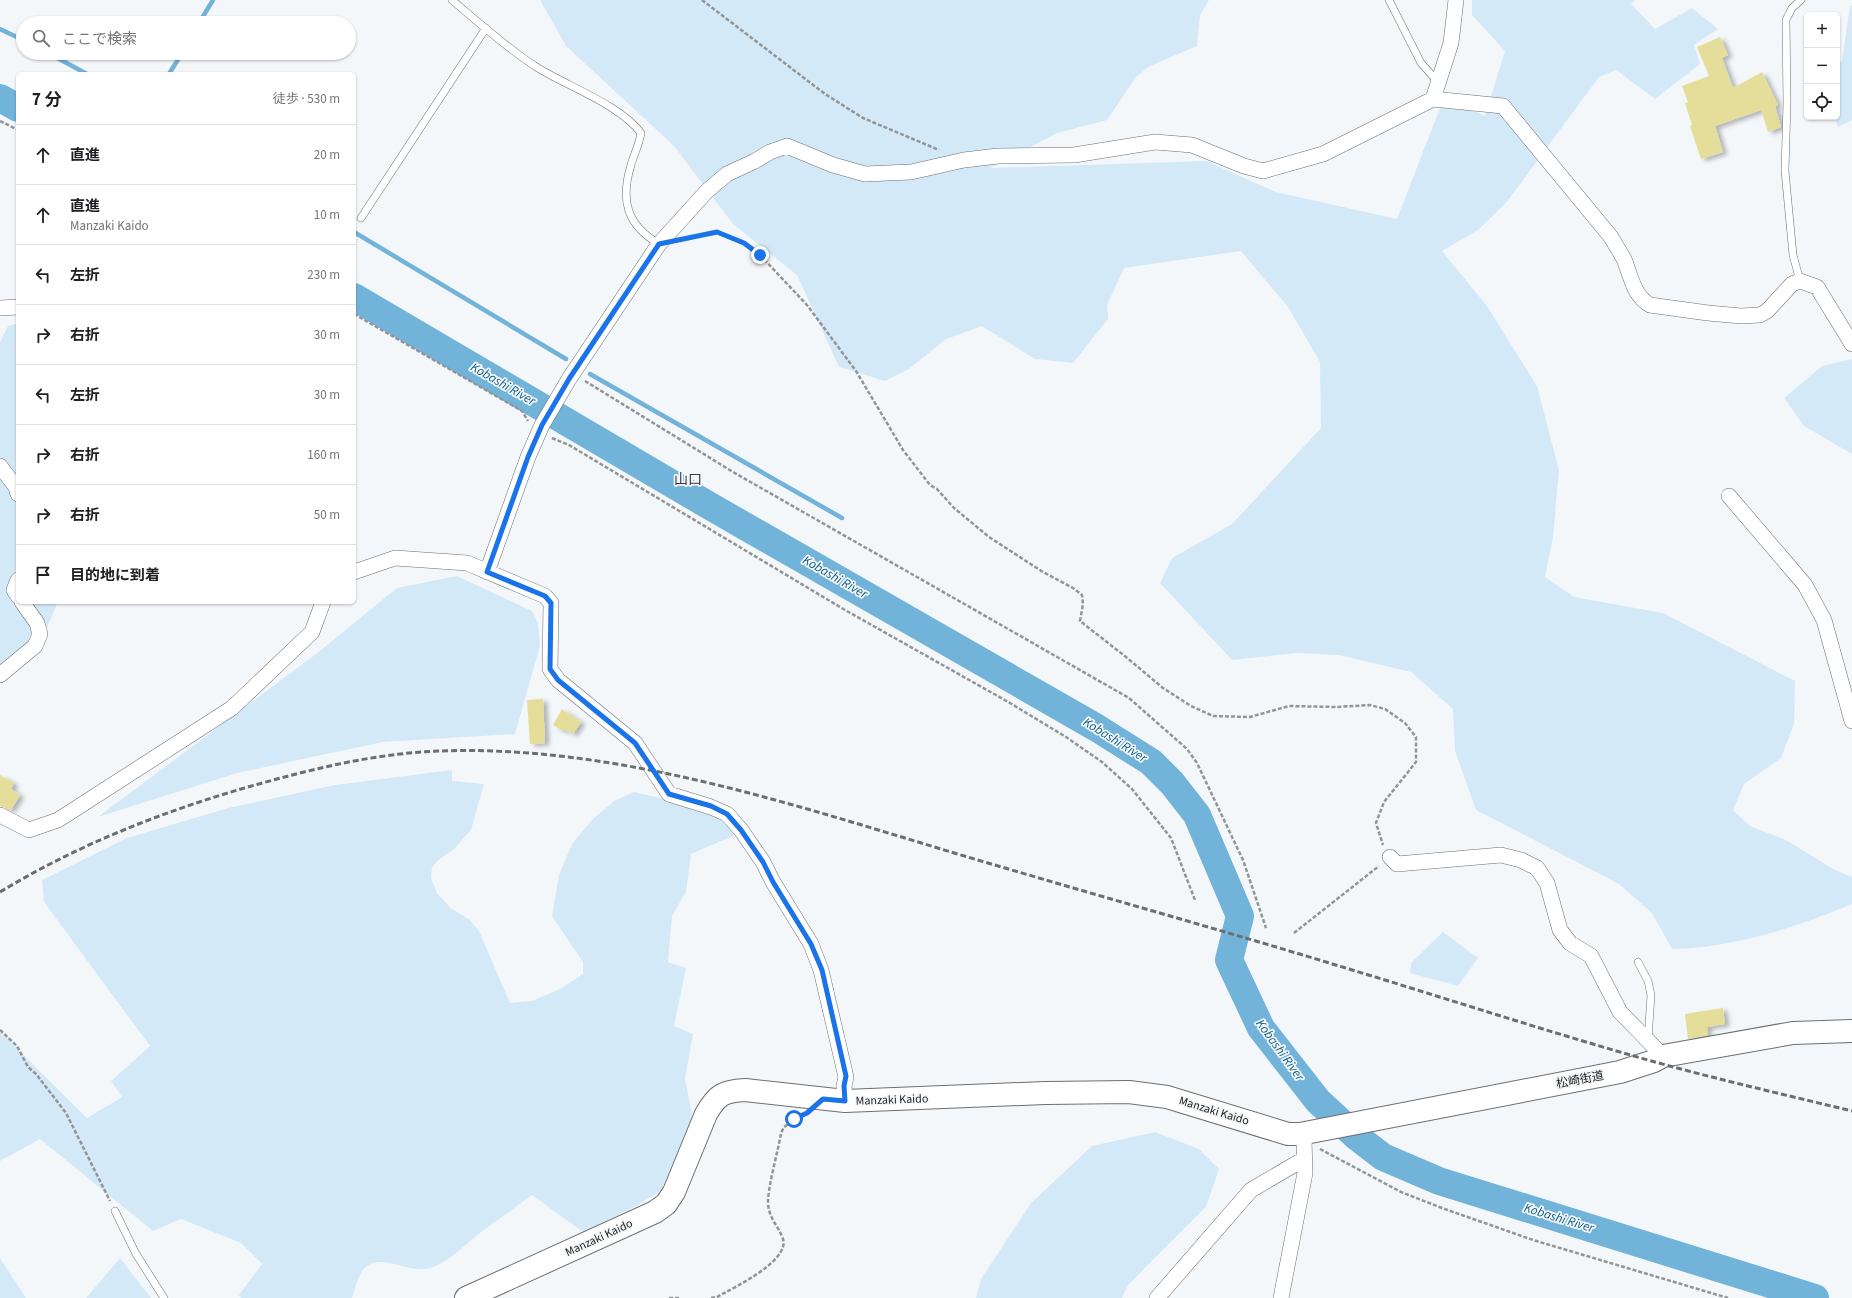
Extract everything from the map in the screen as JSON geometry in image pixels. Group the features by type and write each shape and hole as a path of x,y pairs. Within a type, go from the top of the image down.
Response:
{"main road":[{"name":"松崎街道","path":"1304,1142 1379,1119 1620,1072 1654,1061 1655,1048 1794,1032 1852,1031"},
{"name":"Manzaki Kaido","path":"466,1298 613,1232 654,1212 666,1204 674,1192 712,1103 719,1096 729,1091 745,1090 845,1101 1045,1093 1129,1092 1167,1097 1288,1134 1304,1142"}],"street":[{"path":"1433,99 1451,43 1456,0"},
{"path":"487,572 540,430 571,376 659,244 707,191 727,174 756,161 770,152 787,146 833,165 865,174 910,172 964,160 998,156 1074,155 1155,142 1192,145 1244,166 1263,171 1323,154 1433,99 1502,106 1611,237 1623,258 1636,292 1642,300 1650,305 1714,314 1741,316 1760,315 1767,311 1792,284 1800,281 1817,287 1852,344"},
{"path":"0,308 16,307"},
{"path":"0,466 16,487"},
{"path":"1729,496 1781,557 1808,592 1824,620 1852,721"},
{"path":"356,571 395,558 467,563 545,596 551,603 550,669 558,680 635,743 669,794 711,806 727,814 741,830 763,862 773,882 811,944 822,970 846,1076 844,1086 845,1101"},
{"path":"0,675 35,646 40,634 37,624 23,604"},
{"path":"0,815 29,830 58,820 232,708 312,632 323,604"},
{"path":"1390,857 1397,864 1501,855 1521,860 1537,868 1547,883 1552,909 1560,930 1570,943 1591,956 1620,1012 1655,1048"},
{"path":"1158,1298 1251,1190 1304,1142"},
{"path":"1281,1298 1305,1173 1304,1142"}],"lane":[{"path":"452,0 537,67 603,103 633,122 641,133 638,148 631,165 625,198 632,221 646,236 659,244"},
{"path":"1389,0 1421,63 1438,82"},
{"path":"1800,0 1792,8 1786,20 1786,171 1792,255 1800,281"},
{"path":"361,218 486,28"},
{"path":"1638,962 1648,981 1651,996 1655,1048"},
{"path":"115,1211 136,1254 164,1298"}],"path":[{"path":"702,0 824,94 862,118 964,160"},
{"path":"0,121 16,129"},
{"path":"659,244 717,232 744,243 760,255 807,305 847,358 904,450 930,485 937,489 954,508 989,536 1043,572 1073,588 1082,595 1083,604 1080,621 1163,688 1191,706 1213,716 1250,717 1289,706 1337,707 1370,705 1386,709 1405,724 1416,737 1416,762 1384,802 1376,823 1383,844 1390,857 1294,933"},
{"path":"356,315 522,411 531,428 540,430 569,445 845,610 1010,703 1066,737 1102,762 1132,789 1171,838 1195,900"},
{"path":"571,376 733,472 1129,698 1187,750 1197,763 1243,860 1266,928"},
{"path":"0,1030 17,1046 28,1067 36,1074 66,1113 115,1211"},
{"path":"711,1298 717,1297 764,1270 777,1259 783,1250 784,1240 769,1215 768,1201 781,1133 784,1127 794,1119 807,1113 823,1099"},
{"path":"1304,1142 1401,1192 1442,1208 1533,1240 1728,1298"},
{"path":"669,1298 681,1298"}],"shaded area":[{"path":"540,0 1209,0 1200,15 1197,46 1150,66 1136,77 1107,120 1057,133 990,168 1206,161 1276,192 1397,219 1440,108 1452,101 1485,116 1505,51 1472,15 1472,0 1635,0 1631,4 1655,29 1692,8 1718,29 1694,45 1700,64 1655,99 1616,70 1599,77 1506,203 1478,230 1442,251 1487,306 1537,386 1559,470 1553,537 1545,577 1574,597 1663,613 1795,681 1794,724 1781,758 1744,784 1733,810 1750,826 1788,841 1833,869 1852,877 1852,904 1809,921 1764,935 1718,945 1672,949 1652,913 1619,884 1476,810 1455,751 1453,709 1411,672 1339,655 1296,653 1232,660 1160,583 1172,558 1232,524 1321,428 1320,362 1288,307 1241,251 1124,268 1107,305 1108,319 1073,363 1035,359 982,326 946,339 909,369 885,381 839,367 797,275 733,224 674,146 566,46"},
{"path":"1852,5 1852,120 1838,127 1835,120 1840,120 1840,62 1842,60 1850,6"},
{"path":"16,324 16,604 57,604 35,655 0,675 0,342 8,326"},
{"path":"1852,359 1852,454 1804,426 1784,398 1822,366"},
{"path":"457,576 532,611 538,623 540,646 515,734 383,742 237,773 98,817 316,654 397,588"},
{"path":"452,770 452,781 484,784 471,830 454,849 437,861 432,868 431,878 437,893 451,908 470,920 479,931 510,1003 532,1001 560,989 583,974 583,962 552,916 559,875 572,844 592,820 614,801 634,792 695,806 716,815 735,835 691,854 686,892 672,916 668,962 686,968 674,1026 693,1034 685,1078 692,1115 689,1132 661,1190 638,1205 583,1232 532,1195 480,1233 444,1262 430,1268 415,1269 384,1262 377,1262 366,1266 361,1274 352,1298 241,1298 239,1295 262,1264 241,1243 181,1219 153,1231 40,1139 0,1161 0,1032 87,1118 122,1097 111,1081 150,1046 44,902 42,880 127,838 228,808 335,785"},
{"path":"1443,932 1478,958 1458,986 1410,973 1411,963"},
{"path":"1155,1132 1199,1149 1219,1169 1206,1207 1128,1285 1122,1298 976,1298 981,1279 1031,1203 1092,1146"},
{"path":"0,1258 26,1298 0,1298"},
{"path":"120,1258 151,1298 86,1298"}],"building":[{"path":"1720,37 1728,55 1722,58 1733,88 1762,72 1778,105 1775,106 1781,127 1768,132 1761,110 1715,126 1723,152 1701,159 1690,126 1692,125 1685,103 1688,102 1682,86 1709,76 1697,47"},
{"path":"543,699 545,743 530,744 527,700"},
{"path":"562,709 581,722 573,734 564,729 563,731 553,725"},
{"path":"0,775 14,783 11,789 20,795 11,810 0,806"},
{"path":"1723,1008 1725,1024 1707,1027 1708,1035 1688,1039 1685,1014"}],"waterway":[{"path":"203,16 213,0"},
{"path":"0,29 16,37"},
{"path":"61,60 83,72"},
{"path":"170,72 178,60"},
{"name":"Kobashi River","path":"0,98 16,107"},
{"path":"356,233 566,359"},
{"name":"Kobashi River","path":"356,298 715,509 1097,728 1151,762 1172,783 1197,815 1240,916 1229,960 1261,1028 1318,1101 1357,1137 1383,1157 1439,1181 1815,1298"},
{"path":"590,374 842,518"},
{"name":"Kobashi River","path":"1797,1298 1799,1292"}],"railway":[{"path":"0,892 66,856 100,840 169,812 240,789 317,769 377,757 439,751 511,752 583,759 654,771 725,787 796,806 1306,956 1616,1051 1704,1075 1852,1111"}],"district":[{"name":"山口","path":"688,480"}],"route":[{"path":"760,255 744,243 717,232 659,244 569,379 542,425 528,457 487,572 545,596 551,603 550,669 558,680 635,743 646,758 652,771 669,794 711,806 727,814 741,830 763,862 773,882 811,944 822,970 842,1053 846,1076 844,1086 845,1101 823,1099 807,1113 794,1119"}]}
